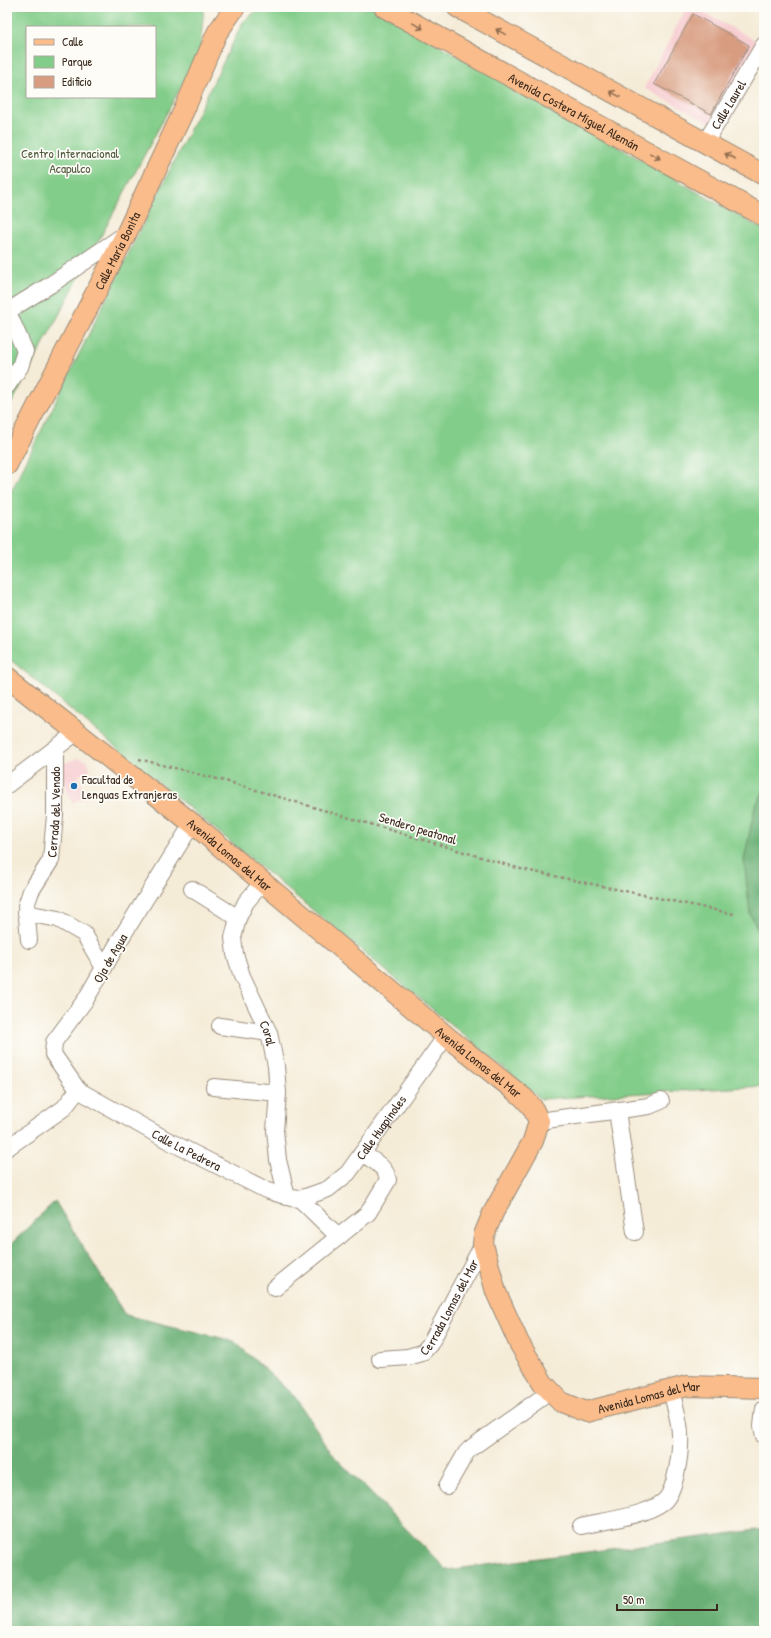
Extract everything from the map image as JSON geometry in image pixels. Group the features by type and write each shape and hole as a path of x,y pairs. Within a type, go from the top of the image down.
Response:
{"main road":[{"name":"Calle María Bonita","path":"217,33 218,7"},
{"name":"Calle María Bonita","path":"7,465 127,232 185,108 217,33 235,7"},
{"name":"Avenida Costera Miguel Alemán","path":"384,7 764,216"},
{"path":"457,7 764,175"},
{"name":"Avenida Lomas del Mar","path":"7,677 192,824 446,1036 524,1098 532,1107 539,1121"},
{"path":"483,1244 484,1235 493,1213 533,1141 539,1121"},
{"name":"Avenida Lomas del Mar","path":"483,1244 496,1292 519,1343 536,1372 561,1402 586,1412 623,1404 636,1398 687,1386 764,1388"}],"street":[{"name":"Calle Laurel","path":"704,143 764,45"},
{"path":"7,386 20,367 25,351 7,310 50,285 127,232"},
{"path":"7,785 77,732"},
{"name":"Cerrada del Venado","path":"29,940 26,906 32,891 51,860 55,815 55,749"},
{"name":"Oja de Agua","path":"78,1090 53,1054 54,1042 86,1000 192,824"},
{"name":"Coral","path":"263,882 246,902 238,918 233,938 235,954 242,976 269,1033 276,1066 278,1093 275,1130 278,1160 294,1198"},
{"path":"192,889 238,918"},
{"path":"26,913 58,919 84,934 104,968"},
{"path":"220,1026 269,1033"},
{"name":"Calle Huapinoles","path":"294,1198 328,1189 348,1173 446,1036"},
{"path":"214,1087 278,1093"},
{"path":"7,1148 64,1108 78,1090"},
{"name":"Calle La Pedrera","path":"78,1090 174,1143 266,1190 294,1198"},
{"path":"539,1121 649,1106 661,1101"},
{"path":"617,1110 634,1232"},
{"path":"276,1288 368,1213 388,1180 385,1170 362,1153"},
{"path":"294,1198 339,1237"},
{"name":"Cerrada Lomas del Mar","path":"380,1359 408,1357 422,1353 430,1344 483,1244"},
{"path":"581,1526 648,1510 664,1502 670,1492 677,1467 680,1435 671,1390"},
{"path":"446,1486 466,1453 471,1448 551,1391"},
{"path":"764,1409 762,1426 764,1436"}],"path":[{"name":"Sendero peatonal","path":"137,759 229,782 521,868 734,914"}],"shaded area":[{"path":"687,7 692,7 757,41 712,124 644,88"},
{"name":"Facultad de Lenguas Extranjeras","path":"77,758 87,761 91,771 78,776 87,797 72,803 57,766"}],"green space":[{"name":"Centro Internacional Acapulco","path":"7,7 204,7 200,51 7,412"},
{"path":"261,7 372,7 764,230 764,1086 541,1099 7,657 7,500 243,22"},
{"path":"764,791 764,942 750,914 744,860 755,806"},
{"path":"55,1201 125,1315 234,1341 295,1397 335,1457 447,1570 764,1529 764,1631 7,1631 7,1248"}],"building":[{"path":"693,14 749,45 711,114 654,84"}],"place":[{"name":"Facultad de Lenguas Extranjeras","path":"74,786"}]}
